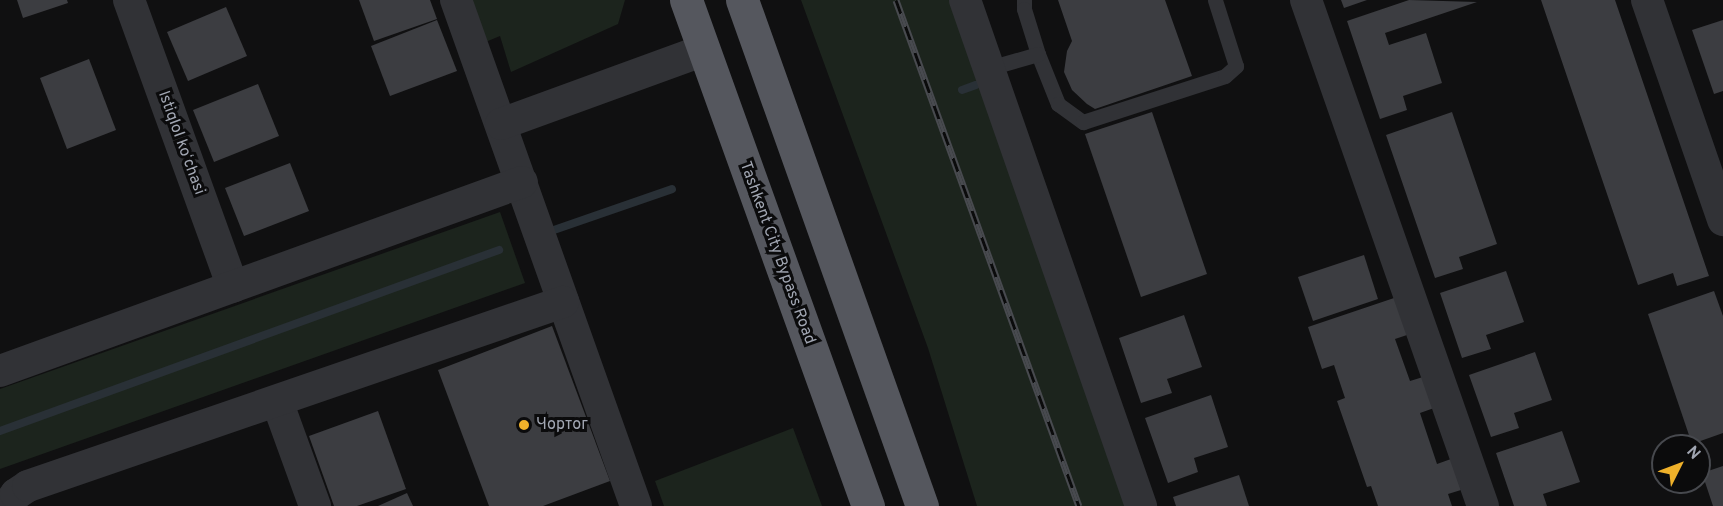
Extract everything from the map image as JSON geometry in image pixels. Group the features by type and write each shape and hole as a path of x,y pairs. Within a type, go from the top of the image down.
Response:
{"highway":[{"name":"Tashkent City Bypass Road","path":"686,0 868,506"},
{"path":"742,0 922,506"},
{"path":"704,50 712,36 725,27 739,25 753,31"}],"street":[{"name":"Istiqlol koʻchasi","path":"129,0 233,287"},
{"path":"456,0 636,506"},
{"path":"965,0 1141,506"},
{"path":"1306,0 1483,506"},
{"path":"1647,0 1723,219"},
{"path":"501,124 704,50"},
{"path":"0,371 522,182"},
{"path":"12,498 277,401 563,302"},
{"path":"277,401 315,506"}],"lane":[{"path":"1024,0 1024,9 1038,54 1058,104 1083,122 1225,76 1236,66 1215,0"},
{"path":"989,68 1038,54"}],"shaded area":[{"path":"467,0 625,0 618,24 511,72 500,36 483,43"},
{"path":"801,0 953,0 1129,506 977,506 928,348"},
{"path":"500,212 525,283 0,469 0,389"},
{"path":"793,428 822,506 664,506 655,481"}],"building":[{"path":"17,0 67,0 68,3 23,18"},
{"path":"359,0 430,0 437,19 374,41"},
{"path":"1058,0 1165,0 1192,76 1095,109 1072,90 1064,72 1067,51 1072,41"},
{"path":"1341,0 1367,0 1344,8"},
{"path":"1409,0 1477,2 1385,33 1389,45 1426,33 1442,83 1403,96 1407,110 1380,119 1347,21"},
{"path":"1541,0 1615,0 1709,276 1677,286 1673,273 1638,285"},
{"path":"226,7 247,56 188,81 167,32"},
{"path":"437,20 457,71 390,96 371,46"},
{"path":"1723,20 1723,91 1714,94 1692,30"},
{"path":"89,59 116,130 67,149 40,78"},
{"path":"258,84 279,136 214,162 193,110"},
{"path":"1152,112 1207,274 1141,297 1085,134"},
{"path":"1452,112 1497,244 1459,257 1463,269 1435,278 1386,135"},
{"path":"290,163 309,211 244,236 225,188"},
{"path":"1364,255 1378,299 1313,321 1298,277"},
{"path":"1506,271 1524,322 1486,335 1491,349 1462,358 1440,293"},
{"path":"1714,291 1723,316 1723,433 1711,437 1711,434 1689,434 1648,314"},
{"path":"1397,297 1410,334 1395,339 1410,381 1423,377 1434,408 1420,413 1437,464 1451,459 1461,490 1448,494 1452,506 1378,506 1371,486 1367,487 1337,401 1345,398 1334,365 1322,369 1308,327"},
{"path":"1184,315 1202,367 1167,379 1172,393 1141,403 1119,338"},
{"name":"Чортог","path":"552,326 610,481 543,506 489,506 438,370"},
{"path":"1535,352 1552,400 1514,413 1519,428 1491,437 1469,375"},
{"path":"1211,395 1228,447 1194,458 1198,472 1168,483 1145,418"},
{"path":"378,411 406,489 357,506 334,506 309,436"},
{"path":"1562,431 1580,482 1543,494 1547,506 1514,506 1496,453"},
{"path":"1723,466 1723,506 1713,506 1709,494 1711,494 1711,470"},
{"path":"1239,475 1249,506 1176,506 1173,497"},
{"path":"407,493 413,506 378,506"}],"waterway":[{"path":"962,90 976,85"},
{"path":"551,231 672,189"},
{"path":"0,431 499,250"}],"railway":[{"path":"896,0 1079,506"}],"place":[{"name":"Чортог","path":"524,425"}]}
